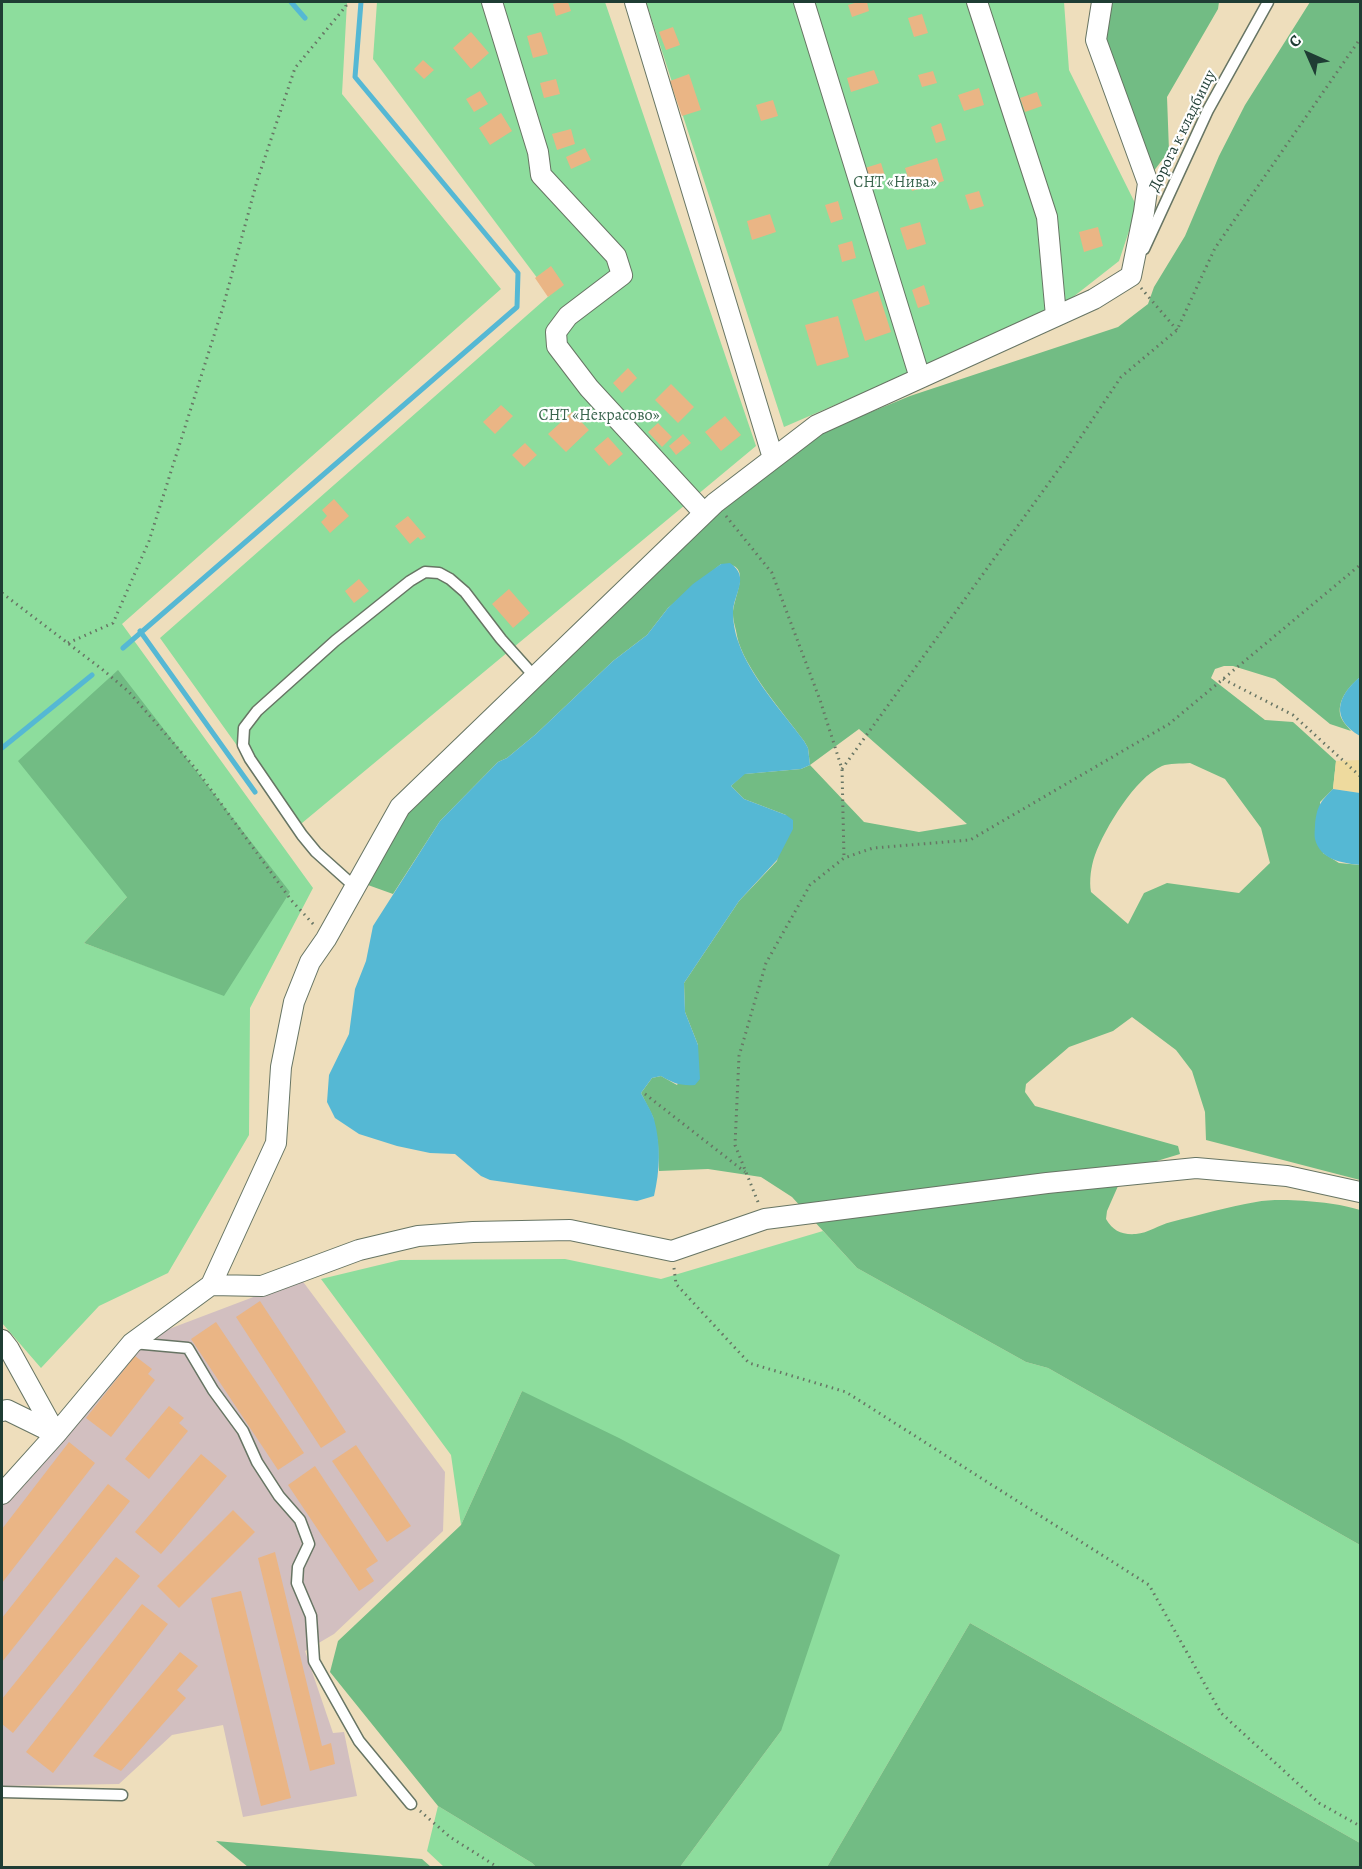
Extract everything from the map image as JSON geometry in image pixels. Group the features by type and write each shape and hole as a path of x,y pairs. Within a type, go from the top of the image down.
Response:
{"street":[{"path":"492,2 538,152 541,175 616,256 622,276 568,316 556,332 558,346 589,388 710,508"},
{"path":"635,2 773,458"},
{"path":"804,2 921,378"},
{"path":"977,2 1047,217 1056,316"},
{"path":"2,1494 132,1343 211,1285 276,1143 281,1066 294,1002 310,962 326,939 400,807 710,508 817,425 1094,299 1131,276 1148,183 1096,39 1102,2"},
{"path":"211,1285 262,1286 359,1250 418,1236 473,1232 570,1230 672,1251 765,1219 1047,1183 1196,1168 1287,1176 1360,1192"},
{"path":"2,1340 56,1434"},
{"path":"2,1410 7,1410 56,1434"}],"lane":[{"name":"Дорога к кладбищу","path":"1131,276 1208,110 1268,2"},
{"path":"355,887 316,852 250,759 243,745 244,728 257,711 335,641 410,581 425,572 445,576 465,592 501,639 535,677"},
{"path":"132,1343 188,1348 213,1390 243,1431 257,1462 279,1496 300,1520 309,1544 298,1567 297,1583 311,1616 314,1661 360,1741 411,1804"},
{"path":"2,1792 122,1795"}],"path":[{"path":"68,643 113,623 149,541 223,307 257,181 295,68 346,6 345,2"},
{"path":"842,769 1064,462 1121,376 1177,330 1215,248 1360,39"},
{"path":"1131,276 1177,330"},
{"path":"710,508 772,573 820,700 842,769 844,858"},
{"path":"765,1219 735,1145 740,1056 766,963 810,885 844,858 873,848 970,840 1169,724 1360,565"},
{"path":"2,593 129,692 196,770 291,900 326,939"},
{"path":"1223,679 1293,715 1360,776"},
{"path":"645,1094 746,1173"},
{"path":"672,1251 676,1284 749,1363 846,1392 1149,1585 1221,1713 1319,1803 1360,1826"},
{"path":"411,1804 450,1837 499,1868"}],"shaded area":[{"path":"301,1279 445,1472 443,1531 334,1634 305,1651 333,1733 344,1732 357,1796 243,1817 223,1725 172,1735 119,1784 2,1786 2,1498 132,1343"}],"green space":[{"path":"2,2 347,2 342,94 501,289 122,624 313,888 250,1008 249,1135 168,1273 99,1306 41,1368 2,1323","holes":["127,897 224,995 84,943"]},
{"name":"СНТ «Некрасово»","path":"377,2 605,2 756,446 296,828 160,638 550,295 373,59"},
{"name":"СНТ «Нива»","path":"646,2 1064,2 1069,70 1137,207 1119,261 1059,308 784,427"},
{"path":"1109,2 1219,2 1218,9 1167,97 1169,151 1153,172 1104,45"},
{"path":"1310,2 1360,2 1360,677 1345,693 1340,708 1340,714 1351,731 1330,724 1275,679 1233,666 1215,669 1211,678 1265,720 1293,722 1336,761 1333,789 1320,802 1323,853 1339,863 1360,865 1360,1180 1206,1140 1205,1112 1192,1071 1176,1050 1132,1017 1113,1031 1069,1047 1026,1084 1025,1092 1035,1106 1178,1146 1180,1154 1137,1167 1122,1177 1107,1211 1106,1219 1112,1227 1122,1233 1140,1233 1171,1222 1234,1206 1267,1201 1308,1201 1360,1210 1360,1545 1048,1368 1026,1362 857,1268 792,1197 761,1177 708,1169 659,1171 658,1144 653,1117 641,1093 652,1078 661,1076 677,1085 698,1045 685,1012 684,983 739,901 777,861 786,815 744,799 731,786 744,774 801,769 810,765 808,748 804,741 756,676 741,648 733,619 740,582 737,568 721,564 668,608 647,635 613,661 536,734 507,758 498,762 440,821 393,894 354,880 415,793 705,523 810,437 910,396 1118,327 1148,304 1154,287 1185,236 1219,156 1245,105","holes":["859,729 967,824 919,832 864,822 810,765","1190,763 1225,779 1261,828 1270,863 1239,893 1167,883 1144,893 1128,924 1091,892 1091,873 1095,855 1113,818 1142,781 1162,766"]},
{"path":"118,670 290,892 224,996 84,943 127,897 18,761"},
{"path":"823,1231 857,1268 1026,1362 1048,1368 1360,1545 1360,1843 970,1623 827,1867 680,1867 781,1731 522,1391 461,1525 451,1455 321,1279 400,1260 565,1259 661,1279"},
{"path":"522,1391 619,1438 840,1555 781,1731 680,1867 536,1867 438,1806 330,1672 338,1641 461,1525"},
{"path":"970,1623 1360,1843 1360,1867 827,1867"},
{"path":"438,1806 536,1867 444,1867 427,1851"},
{"path":"216,1841 422,1859 431,1867 248,1867"}],"sand":[{"path":"1360,760 1360,793 1333,789 1336,761"}],"water":[{"path":"730,563 736,568 740,580 733,613 734,627 743,654 758,681 804,741 808,748 810,765 801,769 745,774 731,786 744,799 786,815 793,820 793,829 777,860 739,901 684,983 685,1012 698,1045 700,1079 695,1085 690,1085 677,1084 661,1076 652,1078 641,1093 654,1119 658,1138 658,1177 654,1196 637,1201 490,1180 481,1176 455,1154 430,1153 397,1146 359,1134 335,1118 327,1102 329,1075 349,1034 355,989 366,961 373,926 440,821 498,762 507,758 536,734 613,661 647,635 668,608 693,584 721,564"},
{"path":"1360,677 1360,736 1344,722 1340,707 1346,692"},
{"path":"1333,789 1360,793 1360,865 1327,856 1315,839 1318,809"}],"building":[{"path":"568,2 571,11 556,16 553,4"},
{"path":"867,2 869,11 852,17 848,5"},
{"path":"922,14 928,33 914,37 908,18"},
{"path":"673,27 680,45 666,50 659,32"},
{"path":"471,32 489,53 471,69 453,48"},
{"path":"541,32 548,54 533,58 527,36"},
{"path":"423,60 434,70 424,79 414,69"},
{"path":"874,70 879,83 851,92 847,78"},
{"path":"933,71 937,83 922,87 918,75"},
{"path":"689,74 701,110 682,116 670,81"},
{"path":"556,79 560,94 544,98 540,83"},
{"path":"979,88 984,105 964,111 958,95"},
{"path":"480,91 488,104 474,112 466,99"},
{"path":"1037,92 1042,106 1025,112 1020,98"},
{"path":"773,100 778,116 761,121 756,105"},
{"path":"501,113 512,131 490,145 479,128"},
{"path":"941,123 946,140 936,143 931,127"},
{"path":"571,129 575,144 557,150 552,134"},
{"path":"585,148 591,160 571,169 566,157"},
{"path":"937,158 944,181 912,191 905,168"},
{"path":"881,163 885,176 870,181 865,168"},
{"path":"979,191 984,206 970,210 965,195"},
{"path":"838,201 843,219 831,223 825,205"},
{"path":"770,214 776,232 752,240 747,221"},
{"path":"920,222 926,244 907,250 900,228"},
{"path":"1098,227 1103,246 1084,252 1079,232"},
{"path":"852,241 856,258 842,262 838,245"},
{"path":"551,266 564,285 548,297 535,278"},
{"path":"924,285 930,304 918,308 912,290"},
{"path":"878,291 891,332 865,341 852,300"},
{"path":"838,316 849,357 817,366 805,325"},
{"path":"628,368 637,378 622,393 613,383"},
{"path":"671,384 694,407 678,423 655,400"},
{"path":"501,405 513,416 495,434 483,422"},
{"path":"572,412 589,430 566,452 548,434"},
{"path":"725,416 741,435 721,451 705,432"},
{"path":"658,423 672,437 662,447 648,432"},
{"path":"683,434 691,443 676,455 669,446"},
{"path":"608,437 623,454 609,466 594,449"},
{"path":"525,443 537,455 524,467 512,455"},
{"path":"334,499 349,516 330,533 321,522 327,516 322,510"},
{"path":"408,516 426,537 421,540 418,537 410,544 395,526"},
{"path":"359,579 369,591 354,603 345,591"},
{"path":"509,589 530,613 513,628 492,604"},
{"path":"260,1301 346,1432 321,1448 236,1317"},
{"path":"216,1322 304,1453 278,1470 191,1339"},
{"path":"135,1356 152,1369 148,1374 155,1380 111,1437 86,1418"},
{"path":"169,1406 184,1418 179,1423 188,1431 149,1479 125,1459"},
{"path":"69,1442 95,1463 2,1583 2,1529"},
{"path":"356,1445 411,1526 387,1542 332,1461"},
{"path":"201,1454 227,1476 161,1554 135,1532"},
{"path":"315,1466 378,1561 366,1569 374,1581 359,1591 288,1485"},
{"path":"108,1484 130,1501 2,1662 2,1618"},
{"path":"233,1510 255,1532 179,1608 157,1586"},
{"path":"275,1552 322,1746 331,1743 335,1764 310,1771 258,1558"},
{"path":"116,1557 140,1576 13,1733 2,1724 2,1699"},
{"path":"241,1591 291,1798 261,1806 211,1598"},
{"path":"142,1604 168,1624 53,1773 26,1752"},
{"path":"180,1652 198,1666 177,1690 186,1698 121,1771 93,1756"}],"waterway":[{"path":"291,2 305,18"},
{"path":"123,648 517,307 518,273 355,77 361,2"},
{"path":"140,631 255,792"},
{"path":"2,748 92,675"}]}
